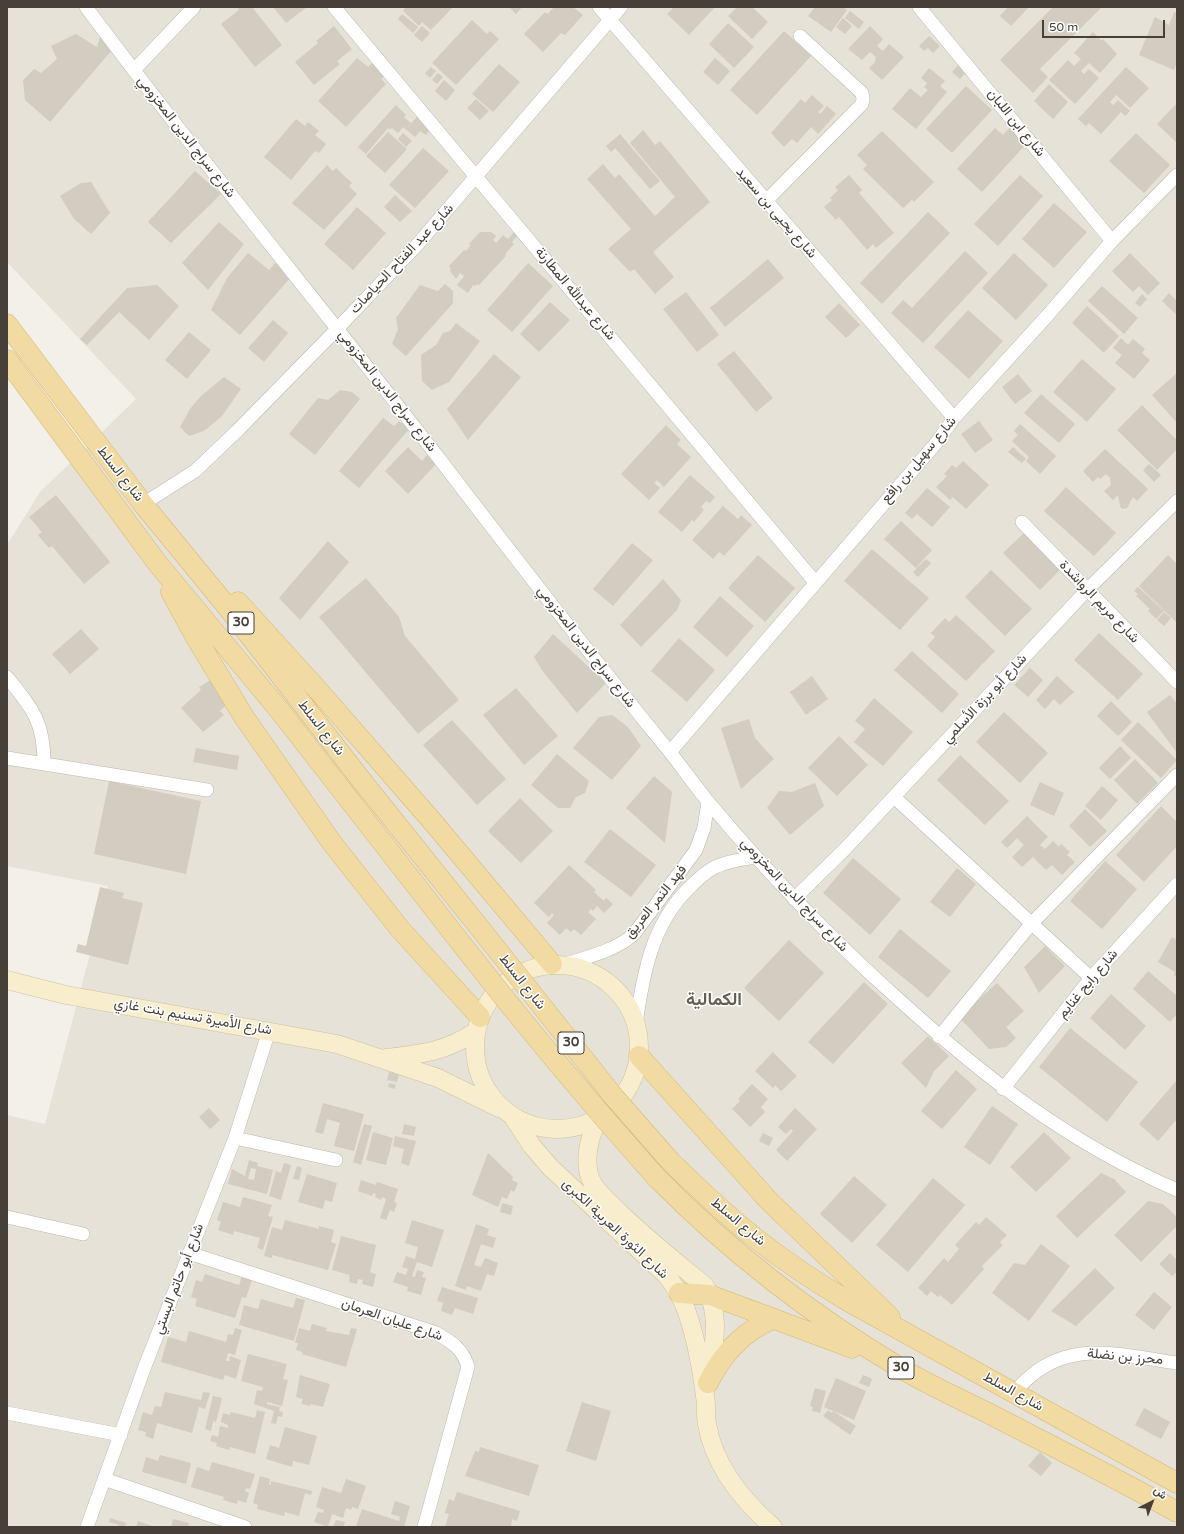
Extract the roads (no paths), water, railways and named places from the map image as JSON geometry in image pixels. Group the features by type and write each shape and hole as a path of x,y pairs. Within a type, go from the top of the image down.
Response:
{"main road":[{"name":"شارع السلط","path":"7,324 143,504 196,568 367,787 614,1096 670,1161 718,1207 759,1241 798,1270 846,1300 908,1335 1177,1483"},
{"name":"شارع السلط","path":"7,360 158,564 280,711 519,1018 586,1099 683,1205 751,1266 849,1336 903,1370 1106,1472 1177,1512"},
{"path":"158,564 177,606 244,717 276,764 301,797 332,843 477,1025 491,996 508,980 529,969 558,965 573,966 594,973 616,990 632,1012 638,1034 639,1056 632,1081 618,1103 598,1119"},
{"path":"196,568 249,613 558,965"},
{"name":"شارع الأميرة تسنيم بنت غازي","path":"7,980 66,995 336,1044 438,1078 541,1128 555,1130 570,1129 598,1119"},
{"name":"شارع الأميرة تسنيم بنت غازي","path":"377,1058 430,1053 450,1047 477,1025"},
{"name":"شارع الثورة العربية الكبرى","path":"477,1025 474,1047 476,1067 484,1086 508,1113 532,1146 550,1167 667,1276 679,1293 692,1332 707,1390"},
{"path":"639,1056 769,1201 908,1335"},
{"name":"شارع الثورة العربية الكبرى","path":"598,1119 589,1144 589,1171 593,1183 643,1235 705,1286 710,1295 715,1318 715,1341 707,1390 707,1424 717,1455 730,1482 755,1512 773,1527"},
{"path":"679,1293 710,1295 821,1336 903,1370"},
{"path":"707,1390 723,1356 736,1343 764,1323 773,1319"}],"street":[{"name":"شارع سراج الدين المخزومي","path":"86,7 708,802 794,899 843,948 939,1037 1003,1089 1076,1138 1150,1178 1177,1190"},
{"path":"134,70 194,7"},
{"name":"شارع عبدالله المطارنة","path":"334,7 815,582"},
{"name":"شارع يحيى بن سعيد","path":"599,7 954,418"},
{"name":"شارع عبد الفتاح الحياصات","path":"143,504 195,471 238,430 338,328 417,245 621,7"},
{"name":"شارع ابن اللبان","path":"919,7 1112,241"},
{"path":"766,201 862,104 864,99 862,93 800,36"},
{"name":"شارع سهيل بن رافع","path":"670,752 937,442 954,418 1047,316 1112,241 1177,175"},
{"name":"شارع أبو برزة الأسلمي","path":"794,899 894,797 1087,590 1177,501"},
{"name":"شارع مريم الرواشدة","path":"1022,522 1177,682"},
{"path":"7,677 31,706 40,725 43,736 44,763"},
{"path":"7,758 207,790"},
{"path":"939,1037 1031,924 1177,775"},
{"path":"894,797 1091,978"},
{"name":"فهد النمر العريق","path":"558,965 596,954 626,940 648,917 696,850 704,828 708,802"},
{"name":"فهد النمر العريق","path":"636,1024 651,950 664,920 676,900 699,878 715,868 756,857"},
{"name":"شارع رابح غنايم","path":"1003,1089 1091,978 1177,884"},
{"path":"666,892 676,900"},
{"name":"شارع أبو حاتم البستي","path":"87,1527 120,1434 189,1253 236,1138 270,1031"},
{"path":"236,1138 336,1160"},
{"path":"7,1217 83,1234"},
{"name":"شارع عليان العرمان","path":"189,1253 436,1333 450,1340 459,1348 465,1357 468,1367 424,1527"},
{"name":"محرز بن نضلة","path":"1014,1393 1026,1377 1043,1365 1057,1359 1079,1353 1108,1354 1177,1363"},
{"path":"7,1413 120,1434"},
{"path":"104,1479 245,1527"}],"district":[{"name":"الكمالية","path":"714,1000"}]}
